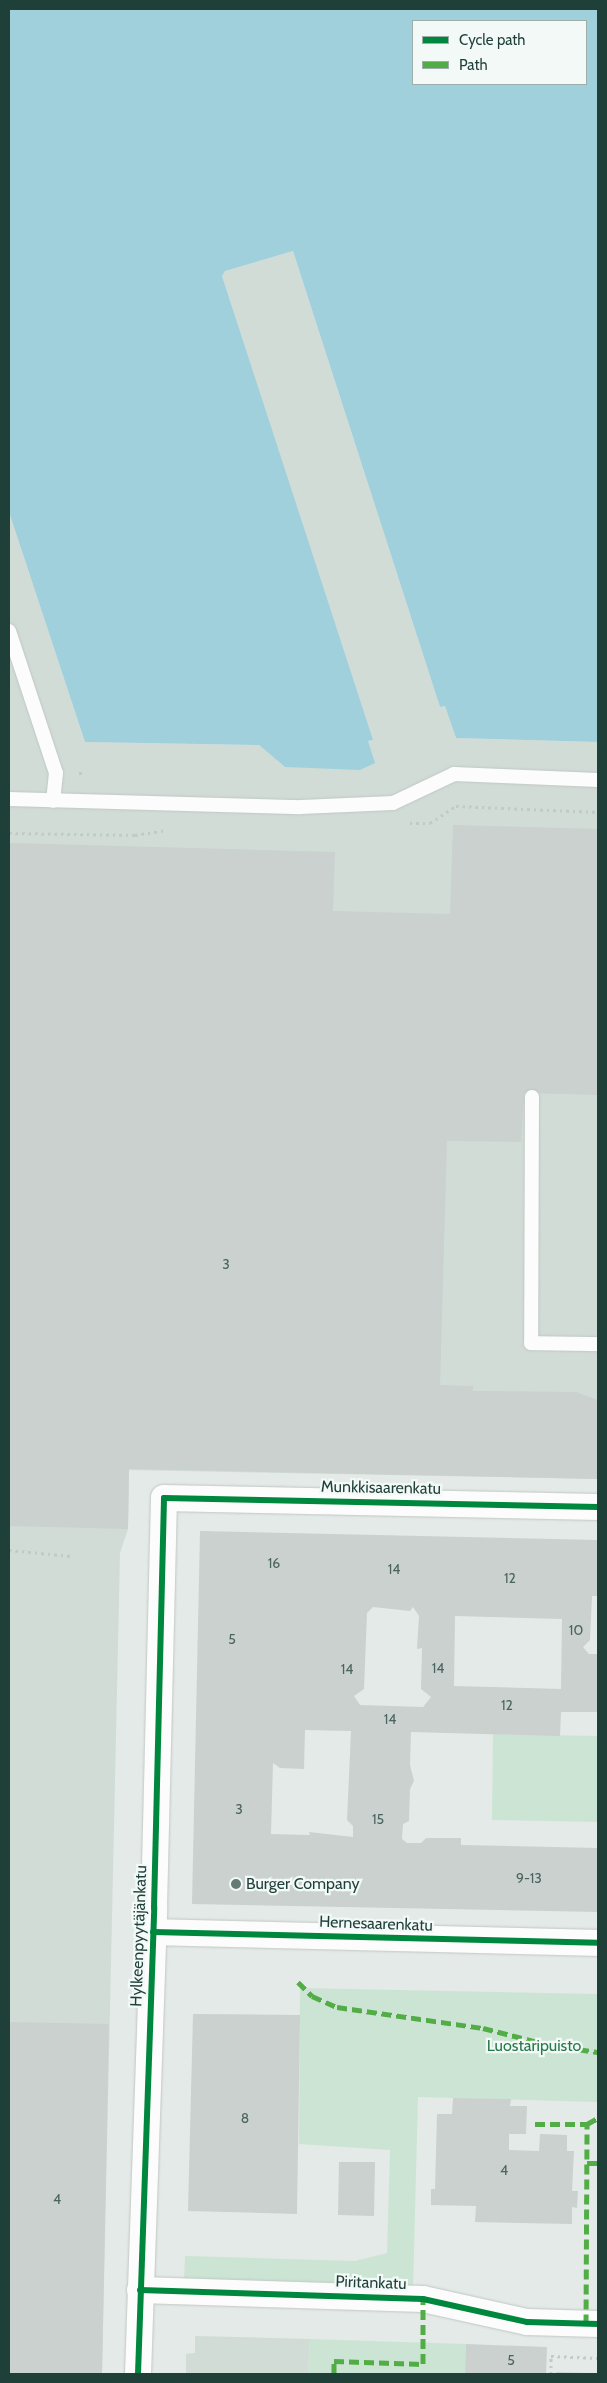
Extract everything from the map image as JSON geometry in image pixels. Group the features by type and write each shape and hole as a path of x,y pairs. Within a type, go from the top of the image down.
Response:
{"street":[{"name":"Munkkisaarenkatu","path":"164,1498 598,1506"},
{"name":"Hylkeenpyytäjänkatu","path":"138,2374 153,1932 164,1498"},
{"name":"Hernesaarenkatu","path":"153,1932 598,1944"},
{"name":"Piritankatu","path":"140,2290 423,2298 527,2322 598,2324"}],"lane":[{"path":"9,631 56,773 53,800"},
{"path":"9,799 301,807 393,804 454,774 598,780"},
{"path":"532,1097 531,1343 598,1344"}],"path":[{"path":"9,1550 71,1556"},
{"path":"551,2374 551,2356 598,2358"}],"shaded area":[{"path":"293,251 440,707 445,706 456,738 598,742 598,1479 129,1470 128,1529 120,1553 102,2374 9,2374 9,512 85,742 259,745 285,767 372,740 222,276 225,271"},
{"path":"195,2336 310,2339 308,2374 186,2374 186,2354 195,2353"}],"green space":[{"path":"493,1734 598,1736 598,1822 492,1820"},
{"name":"Luostaripuisto","path":"300,1988 598,1994 598,2102 418,2097 413,2288 184,2280 185,2256 355,2261 387,2253 390,2150 299,2144"},
{"path":"310,2339 466,2344 465,2374 308,2374"}],"water":[{"path":"9,9 598,9 598,742 456,738 445,706 440,707 293,251 225,271 222,276 373,740 368,741 375,763 360,770 285,767 259,745 85,742 9,512"}],"building":[{"path":"453,825 598,829 598,1095 524,1093 521,1142 447,1141 440,1385 473,1386 473,1391 576,1392 598,1400 598,1479 129,1469 128,1529 9,1526 9,843 335,852 333,911 450,914"},
{"path":"200,1531 598,1540 598,1596 592,1596 590,1640 583,1647 589,1654 598,1654 598,1712 561,1712 560,1736 411,1732 410,1765 414,1781 410,1789 409,1821 403,1824 402,1839 407,1843 421,1843 426,1838 461,1838 461,1845 598,1848 598,1912 192,1904","holes":["373,1607 410,1611 413,1607 419,1616 417,1649 422,1648 421,1689 431,1697 423,1707 360,1705 354,1696 364,1689 367,1613","455,1616 562,1619 561,1689 454,1686","305,1730 351,1731 347,1820 353,1826 353,1837 309,1832 310,1835 271,1834 273,1763 280,1768 304,1769"]},
{"path":"193,2014 300,2015 297,2214 188,2211"},
{"path":"9,2022 109,2024 102,2374 9,2374"},
{"path":"453,2098 511,2099 510,2106 527,2106 526,2134 509,2134 509,2150 539,2151 540,2134 567,2135 567,2151 574,2151 572,2191 578,2191 577,2208 572,2207 572,2224 475,2222 476,2206 431,2205 431,2189 435,2189 437,2114 452,2114"},
{"path":"339,2162 375,2162 374,2216 338,2215"},
{"path":"466,2344 547,2347 546,2374 465,2374"},
{"path":"556,2372 589,2373 589,2374 556,2374"}],"marked path":[{"path":"298,1982 312,1996 337,2007 483,2028 549,2045 598,2052"},
{"path":"535,2124 587,2124 598,2118"},
{"path":"586,2324 587,2124"},
{"path":"587,2163 598,2163"},
{"path":"334,2374 334,2361 423,2364 423,2299"}],"cycle path":[{"path":"138,2374 154,1908 164,1498 598,1507"},
{"path":"153,1932 598,1943"},
{"path":"140,2290 423,2299 527,2322 598,2324"}],"place":[{"name":"Burger Company","path":"236,1884"}]}
